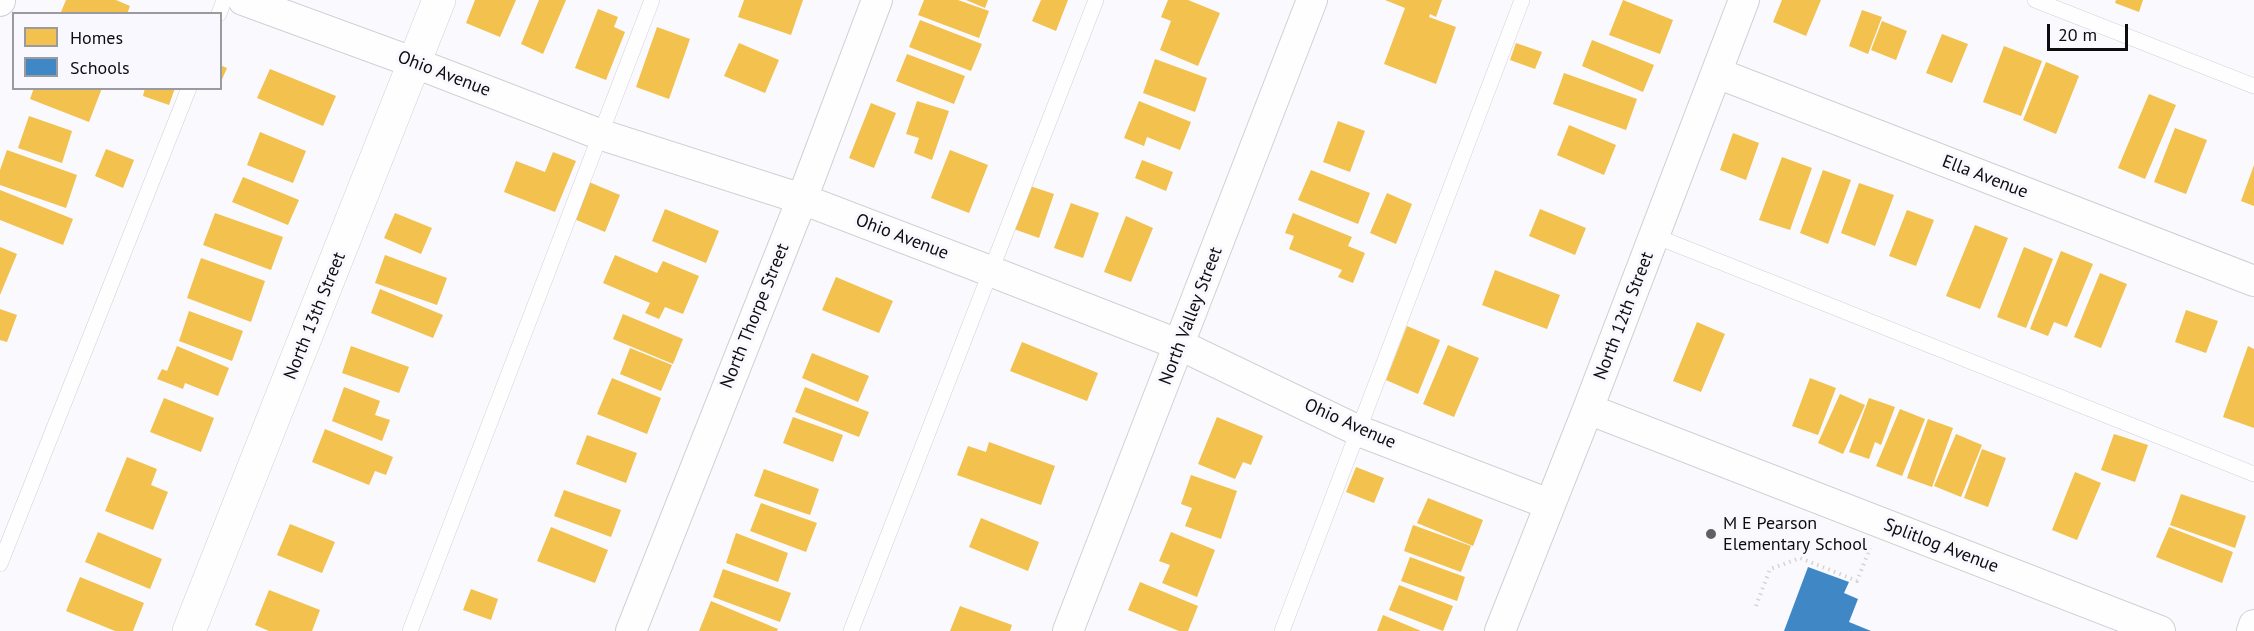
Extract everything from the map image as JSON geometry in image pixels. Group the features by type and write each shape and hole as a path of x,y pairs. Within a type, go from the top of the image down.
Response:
{"street":[{"name":"Ohio Avenue","path":"243,0 599,134 802,199 990,271 1180,345 1359,431 1549,504"},
{"name":"North 13th Street","path":"189,631 439,0"},
{"name":"North Thorpe Street","path":"631,631 802,199 877,0"},
{"name":"North Valley Street","path":"1068,631 1312,0"},
{"name":"North 12th Street","path":"1500,631 1655,236 1744,0"},
{"name":"Ella Avenue","path":"1717,73 2254,281"},
{"name":"Splitlog Avenue","path":"1588,409 2160,631"},
{"path":"2252,631 2254,625"}],"lane":[{"path":"410,631 652,0"},
{"path":"851,631 1096,0"},
{"path":"1282,631 1522,0"},
{"path":"2035,0 2254,86"},
{"path":"0,564 188,90"},
{"path":"1655,236 2254,474"}],"path":[{"path":"1756,606 1770,569 1800,558 1857,581 1873,541"}],"building: Homes":[{"path":"66,0 116,0 130,6 128,12 61,12"},
{"path":"475,0 516,0 500,37 466,23"},
{"path":"539,0 566,0 543,54 521,44"},
{"path":"744,0 803,0 791,35 738,17"},
{"path":"924,0 958,0 989,11 979,38 918,15"},
{"path":"966,0 988,0 985,8"},
{"path":"1041,0 1068,0 1056,31 1032,21"},
{"path":"1168,0 1188,0 1220,13 1198,66 1160,50 1171,21 1161,17"},
{"path":"1385,0 1442,0 1436,17 1430,14 1429,17 1456,27 1436,84 1384,64 1405,8"},
{"path":"1623,0 1673,20 1660,54 1609,35"},
{"path":"1782,0 1821,0 1806,36 1773,22"},
{"path":"2116,0 2143,0 2139,12 2115,3"},
{"path":"598,9 618,17 614,27 625,32 606,80 575,68"},
{"path":"1862,10 1882,17 1868,54 1849,46"},
{"path":"920,20 982,44 971,71 909,47"},
{"path":"1882,21 1907,31 1896,60 1871,50"},
{"path":"657,27 690,39 669,99 636,87"},
{"path":"1942,34 1968,44 1952,83 1926,73"},
{"path":"1592,40 1654,65 1643,92 1582,66"},
{"path":"739,43 779,60 765,93 724,76"},
{"path":"1516,43 1542,52 1535,69 1510,60"},
{"path":"2004,46 2042,61 2021,116 1983,102"},
{"path":"907,54 965,76 954,104 896,81"},
{"path":"1155,59 1207,78 1195,112 1143,93"},
{"path":"2046,62 2079,76 2056,134 2023,120"},
{"path":"222,66 227,68 222,79"},
{"path":"270,69 336,96 323,126 257,98"},
{"path":"1564,73 1637,99 1626,130 1553,104"},
{"path":"33,90 101,90 89,122 30,99"},
{"path":"144,90 174,90 169,105 143,96"},
{"path":"2149,94 2176,105 2145,179 2118,168"},
{"path":"917,101 949,111 932,160 914,153 919,138 906,134"},
{"path":"1139,101 1191,122 1180,150 1147,137 1144,146 1124,138"},
{"path":"871,103 896,113 874,168 849,158"},
{"path":"29,116 72,131 62,163 18,148"},
{"path":"1338,121 1365,131 1350,172 1323,162"},
{"path":"1569,125 1616,145 1604,175 1557,155"},
{"path":"2175,128 2207,140 2186,194 2154,182"},
{"path":"260,132 306,151 293,183 247,165"},
{"path":"1733,133 1759,143 1746,180 1720,170"},
{"path":"106,149 134,160 123,188 95,176"},
{"path":"7,150 77,175 66,208 0,185 0,170"},
{"path":"950,150 988,165 969,213 931,198"},
{"path":"553,152 576,161 555,212 504,192 516,161 545,172"},
{"path":"1782,157 1812,168 1790,230 1759,220"},
{"path":"1142,160 1173,172 1166,191 1135,178"},
{"path":"2254,165 2254,206 2241,201"},
{"path":"1311,170 1370,193 1358,224 1298,200"},
{"path":"1823,170 1851,180 1828,244 1800,233"},
{"path":"243,177 299,200 288,225 232,202"},
{"path":"589,182 620,195 605,232 574,219"},
{"path":"1859,183 1894,195 1875,246 1841,233"},
{"path":"1027,185 1054,194 1039,238 1011,228"},
{"path":"0,190 73,219 63,245 0,220"},
{"path":"1387,193 1412,204 1396,244 1370,233"},
{"path":"1071,203 1099,213 1083,258 1054,248"},
{"path":"665,209 719,231 706,263 652,241"},
{"path":"1540,209 1586,228 1575,255 1529,236"},
{"path":"1907,210 1934,220 1916,266 1889,256"},
{"path":"215,213 283,237 271,270 203,245"},
{"path":"395,213 432,228 421,254 384,238"},
{"path":"1293,213 1352,237 1348,246 1365,253 1353,283 1338,277 1342,270 1289,249 1294,236 1285,233"},
{"path":"1126,216 1153,228 1131,282 1104,272"},
{"path":"1975,225 2008,238 1980,309 1946,296"},
{"path":"0,247 17,254 0,295"},
{"path":"2024,247 2053,259 2026,328 1997,317"},
{"path":"2061,251 2093,264 2067,327 2054,322 2048,336 2030,329"},
{"path":"385,255 447,278 437,305 375,283"},
{"path":"615,255 657,273 663,261 699,276 683,314 665,307 659,319 645,313 650,303 603,283"},
{"path":"201,258 265,281 251,322 187,298"},
{"path":"1495,270 1560,295 1547,329 1482,305"},
{"path":"2100,273 2127,284 2101,348 2074,337"},
{"path":"836,277 893,301 879,333 822,310"},
{"path":"380,289 443,315 433,338 371,313"},
{"path":"0,309 17,315 7,342 0,340"},
{"path":"2186,310 2218,321 2206,353 2175,342"},
{"path":"189,311 243,331 232,361 179,341"},
{"path":"623,314 683,339 673,364 613,339"},
{"path":"1697,322 1725,334 1701,392 1673,381"},
{"path":"1407,326 1440,340 1418,394 1386,380"},
{"path":"1022,342 1098,373 1087,401 1010,371"},
{"path":"1448,345 1479,358 1454,417 1423,404"},
{"path":"177,346 229,368 218,396 185,383 183,389 157,379 162,369 167,371"},
{"path":"351,346 409,367 399,393 342,373"},
{"path":"2248,346 2254,349 2254,428 2223,417"},
{"path":"630,348 672,365 661,391 620,374"},
{"path":"812,353 869,376 858,402 802,378"},
{"path":"612,378 661,398 647,434 597,414"},
{"path":"1810,378 1836,388 1818,435 1792,426"},
{"path":"344,387 380,401 375,415 390,420 382,441 332,421"},
{"path":"805,387 869,412 859,437 795,412"},
{"path":"1840,394 1865,405 1843,454 1818,443"},
{"path":"164,398 214,418 201,452 150,432"},
{"path":"1869,398 1895,407 1881,445 1875,442 1869,459 1849,452"},
{"path":"1900,409 1925,419 1902,476 1876,466"},
{"path":"793,417 843,435 833,462 783,443"},
{"path":"1217,417 1263,436 1251,465 1243,462 1235,479 1198,464"},
{"path":"1928,419 1953,428 1932,487 1907,478"},
{"path":"325,429 393,457 386,475 375,471 369,485 312,462"},
{"path":"1956,434 1982,445 1961,497 1934,486"},
{"path":"2114,434 2148,445 2135,482 2101,470"},
{"path":"587,435 637,453 626,483 576,464"},
{"path":"989,442 1055,466 1041,505 957,475 968,446 986,452"},
{"path":"1982,449 2006,458 1988,507 1964,498"},
{"path":"127,457 157,469 151,485 168,492 153,530 105,511"},
{"path":"1356,467 1384,478 1374,503 1346,492"},
{"path":"764,469 819,489 810,515 754,496"},
{"path":"2075,472 2101,483 2077,540 2052,530"},
{"path":"1191,475 1237,491 1221,539 1185,526 1192,508 1181,504"},
{"path":"564,490 621,510 611,537 554,516"},
{"path":"2181,494 2246,516 2235,548 2170,525"},
{"path":"1428,498 1483,520 1473,546 1417,523"},
{"path":"761,503 817,523 806,552 750,531"},
{"path":"981,518 1039,542 1028,571 969,547"},
{"path":"290,524 335,542 322,573 277,555"},
{"path":"1413,525 1471,546 1461,572 1404,551"},
{"path":"551,527 608,550 595,583 537,561"},
{"path":"2169,527 2233,552 2222,583 2156,557"},
{"path":"98,532 162,559 150,589 85,562"},
{"path":"1171,532 1215,550 1197,597 1162,583 1170,565 1159,561"},
{"path":"736,533 788,553 778,582 726,563"},
{"path":"1410,557 1465,577 1457,601 1401,581"},
{"path":"723,569 791,593 780,622 713,597"},
{"path":"80,577 144,603 133,631 115,631 66,611"},
{"path":"1140,582 1198,606 1188,631 1179,631 1128,610"},
{"path":"1399,585 1453,606 1443,631 1389,610"},
{"path":"471,589 498,599 491,620 463,610"},
{"path":"269,590 320,610 312,631 269,631 255,625"},
{"path":"711,601 778,629 777,631 699,631"},
{"path":"960,606 1012,625 1010,631 950,631"},
{"path":"1383,615 1421,631 1377,631"}],"building: Schools":[{"path":"1808,567 1849,582 1844,593 1858,599 1849,622 1871,631 1784,631"}],"place":[{"name":"M E Pearson Elementary School","path":"1711,534"}]}
